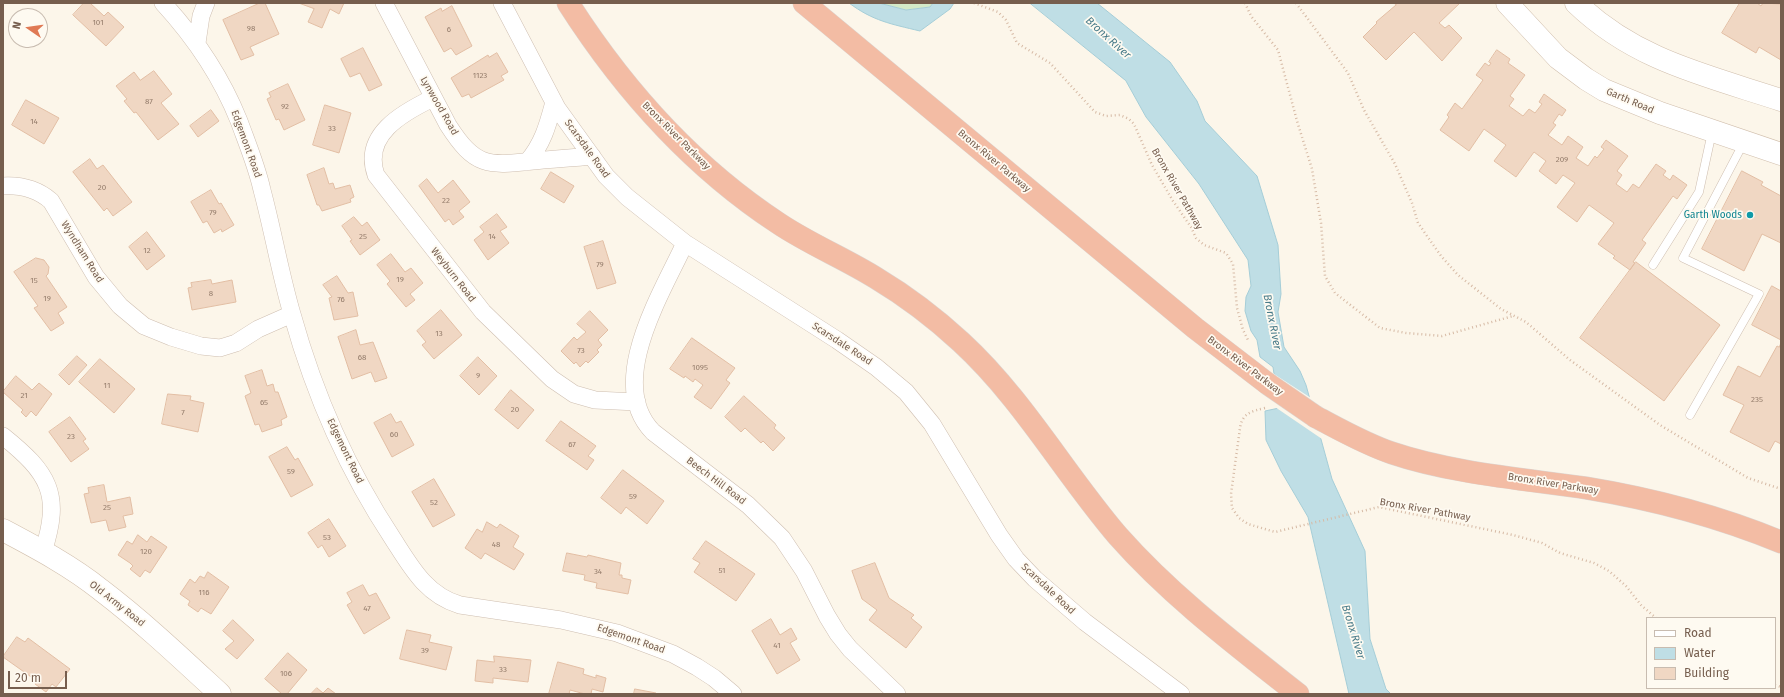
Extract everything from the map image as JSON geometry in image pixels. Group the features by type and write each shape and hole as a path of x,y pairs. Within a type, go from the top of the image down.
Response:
{"highway":[{"name":"Bronx River Parkway","path":"568,3 622,79 658,120 695,157 752,205 780,225 881,281 932,317 962,343 1010,394 1093,505 1144,563 1198,613 1298,694"},
{"name":"Bronx River Parkway","path":"804,3 1195,328 1268,384 1316,417 1377,448 1405,457 1442,466 1586,488 1657,502 1728,522 1781,542"}],"street":[{"name":"Edgemont Road","path":"163,3 197,43 224,90 250,153 262,188 292,314 309,366 338,441 372,506 428,589 447,601 460,605 589,625 617,633 672,654 697,667 714,678 733,694"},
{"path":"197,43 201,16 206,3"},
{"name":"Lynwood Road","path":"384,3 433,98 454,134 467,150 493,164 512,164 592,156"},
{"name":"Scarsdale Road","path":"502,3 554,102 606,176 627,197 685,244 837,340 876,367 906,392 932,424 1000,535 1030,574 1085,622 1181,694"},
{"name":"Garth Road","path":"1507,3 1548,48 1586,80 1621,98 1781,154"},
{"path":"1576,3 1614,34 1655,58 1781,100"},
{"name":"Weyburn Road","path":"433,98 401,115 380,136 375,144 372,160 376,175 483,312 552,379 574,394 595,400 637,402"},
{"path":"527,162 537,151 543,138 554,102"},
{"name":"Wyndham Road","path":"3,186 20,185 43,194 51,201 96,277 120,306 144,326 171,337 194,344 220,348 236,343 258,329 292,314"},
{"name":"Beech Hill Road","path":"685,244 653,314 637,354 635,373 637,402 645,424 653,432 748,505 782,538 804,571 838,634 850,649 897,694"},
{"path":"3,436 30,459 44,478 48,487 51,497 51,517 43,552"},
{"name":"Old Army Road","path":"3,530 43,552 89,581 131,613 220,694"}],"lane":[{"path":"1653,266 1699,192 1712,131"},
{"path":"1690,415 1758,294 1683,258 1744,142"}],"path":[{"name":"Bronx River Pathway","path":"974,3 998,12 1006,20 1017,43 1050,63 1095,112 1106,116 1120,115 1129,119 1134,124 1152,165 1173,201 1191,227 1196,238 1204,245 1226,254 1233,264 1237,308"},
{"path":"1245,3 1251,16 1278,50 1297,121 1312,169 1321,223 1325,276 1335,293 1380,328 1406,333 1442,336 1513,316"},
{"path":"1296,3 1348,73 1364,110 1395,164 1412,203 1418,223 1441,256 1458,275 1501,309 1526,322 1570,360 1660,425 1748,478 1781,489"},
{"name":"Bronx River Pathway","path":"1254,410 1249,412 1241,420 1231,494 1232,508 1240,518 1248,524 1275,532 1378,507 1513,535 1542,543 1560,553 1594,562 1609,571 1626,586 1641,605 1655,617"}],"green space":[{"path":"879,3 933,3 930,7 906,10"}],"water":[{"path":"849,3 879,3 906,10 930,7 933,3 954,3 950,9 920,31 874,18"},
{"name":"Bronx River","path":"1030,3 1097,3 1170,62 1197,101 1205,121 1257,176 1278,245 1281,294 1278,312 1284,347 1300,371 1306,385 1332,479 1365,551 1370,639 1386,689 1391,694 1349,694 1308,517 1281,471 1266,440 1265,411 1279,408 1273,367 1260,357 1257,340 1251,331 1245,311 1246,297 1251,286 1248,260 1199,184 1146,117 1126,81"}],"pier":[{"path":"1271,372 1311,398 1322,439 1275,407 1277,406"}],"building":[{"path":"84,3 90,3 104,16 108,12 124,27 106,46 73,15"},
{"path":"260,3 265,3 279,34 250,47 254,55 241,60 223,20"},
{"path":"299,3 344,3 339,14 330,9 322,28 308,22 314,9"},
{"path":"1394,3 1460,3 1439,23 1445,28 1449,25 1462,38 1442,61 1414,32 1386,60 1363,37 1377,23 1376,22 1396,5"},
{"path":"1740,3 1757,3 1761,6 1763,3 1781,4 1781,60 1759,47 1756,53 1722,33"},
{"path":"452,6 472,46 456,55 451,48 444,52 425,17 441,8 442,11"},
{"path":"363,48 382,85 369,91 360,73 350,77 341,59"},
{"path":"1497,50 1510,59 1508,63 1525,75 1510,96 1514,99 1509,106 1523,116 1529,109 1535,113 1542,104 1539,102 1544,94 1566,110 1562,116 1559,114 1553,123 1556,125 1548,135 1562,145 1568,136 1583,147 1576,158 1588,166 1595,156 1597,158 1604,149 1601,147 1606,140 1628,156 1617,171 1622,175 1616,184 1627,192 1633,184 1639,188 1656,164 1666,171 1663,175 1670,180 1673,175 1687,185 1677,199 1673,196 1642,240 1646,243 1633,262 1635,263 1630,270 1613,258 1615,256 1598,244 1614,223 1589,205 1577,222 1557,207 1575,183 1563,175 1556,184 1539,171 1546,161 1534,152 1516,177 1494,161 1506,145 1484,129 1469,151 1440,130 1449,117 1447,115 1455,103 1462,109 1483,80 1476,75 1485,63 1489,66 1491,63 1489,62"},
{"path":"497,53 508,72 501,76 504,80 471,98 469,94 462,97 451,78 488,55 489,57"},
{"path":"154,71 172,94 161,103 179,124 158,140 136,112 134,113 124,101 127,99 116,86 134,72 140,80"},
{"path":"288,84 305,120 284,130 279,119 276,120 267,99 271,97 269,93"},
{"path":"26,100 59,118 44,144 12,125"},
{"path":"325,105 351,113 339,153 313,145"},
{"path":"211,110 219,121 198,137 190,126"},
{"path":"90,159 97,169 103,165 132,202 113,216 107,208 104,211 73,172"},
{"path":"324,168 329,184 333,183 335,189 350,185 354,197 350,199 351,202 322,211 319,205 317,205 307,175"},
{"name":"Garth Woods","path":"1742,171 1763,182 1761,185 1781,196 1781,243 1762,234 1744,271 1702,249"},
{"path":"551,172 574,186 564,203 541,189"},
{"path":"427,179 438,193 453,180 470,202 459,211 464,217 453,225 449,219 445,222 419,186"},
{"path":"211,190 219,204 221,203 234,225 222,232 221,229 214,233 207,221 203,223 191,202"},
{"path":"497,214 507,227 500,231 509,243 488,260 474,240 484,232 480,227"},
{"path":"354,217 362,226 367,222 380,240 360,255 342,226"},
{"path":"147,232 165,256 147,270 129,247"},
{"path":"603,241 616,283 597,289 584,247"},
{"path":"391,254 405,272 411,268 423,283 410,294 415,300 406,307 387,284 390,281 377,265"},
{"path":"36,258 44,260 49,267 48,274 46,276 67,307 58,313 64,323 51,331 34,308 38,306 14,272"},
{"path":"1636,262 1720,325 1664,401 1580,338"},
{"path":"337,276 348,293 353,292 358,316 334,320 329,298 332,297 323,285"},
{"path":"211,280 212,284 232,280 236,302 192,310 188,288 192,287 191,283"},
{"path":"1772,286 1781,291 1781,340 1752,325"},
{"path":"441,310 462,335 434,359 422,345 426,342 417,331"},
{"path":"590,311 608,330 598,340 602,345 597,350 599,352 588,363 586,361 580,367 576,362 574,364 561,351 574,337 577,340 586,332 577,324"},
{"path":"356,330 360,345 373,342 387,378 375,382 371,372 352,379 338,337"},
{"path":"692,338 735,368 726,380 730,383 711,409 694,397 703,385 695,379 693,382 685,376 684,378 670,369"},
{"path":"1781,343 1781,444 1775,441 1769,452 1730,432 1744,405 1723,395 1738,366 1760,377 1777,346 1779,347"},
{"path":"77,356 87,365 69,385 59,375"},
{"path":"478,357 497,376 479,395 460,376"},
{"path":"100,359 135,389 114,413 79,382"},
{"path":"262,370 267,386 273,384 275,392 278,392 287,417 281,420 282,425 262,432 259,424 255,425 245,396 251,393 245,376"},
{"path":"16,376 32,390 39,383 52,394 36,416 31,411 26,417 21,412 23,410 3,392"},
{"path":"511,390 534,410 518,429 495,410"},
{"path":"168,394 191,396 190,400 204,403 198,432 162,424"},
{"path":"744,396 776,425 774,428 785,438 773,451 763,441 761,443 745,428 741,432 725,417"},
{"path":"391,414 396,423 401,421 414,445 392,457 374,423"},
{"path":"70,417 86,439 83,441 89,449 71,462 49,432"},
{"path":"561,421 596,446 588,456 594,460 587,470 546,441"},
{"path":"287,447 295,460 298,458 313,485 291,497 269,457"},
{"path":"623,470 664,501 647,524 626,507 621,514 601,498"},
{"path":"434,479 455,515 433,527 412,492"},
{"path":"104,485 107,502 130,497 133,514 123,516 126,527 109,531 106,520 91,523 84,494 89,493 88,488"},
{"path":"329,519 346,546 329,557 322,545 318,548 308,533"},
{"path":"487,522 497,528 500,524 519,536 513,547 524,554 514,570 485,553 481,559 465,548 477,529 482,532"},
{"path":"138,535 147,542 151,536 167,547 150,573 145,570 140,577 130,569 133,566 130,563 118,555 127,541 132,544"},
{"path":"706,541 755,574 736,601 694,572 700,563 693,559"},
{"path":"567,553 587,557 588,555 621,563 619,575 622,575 622,578 631,580 628,594 596,588 597,583 584,580 585,575 563,571"},
{"path":"875,563 889,598 914,615 911,618 922,627 906,648 869,620 877,610 862,599 852,571"},
{"path":"208,572 229,587 211,614 201,608 198,612 188,605 190,601 180,594 190,579 195,583 200,576 204,578"},
{"path":"363,585 369,596 376,593 390,618 364,634 347,605 352,602 347,593"},
{"path":"771,619 780,635 791,628 797,639 790,643 800,660 777,674 752,631"},
{"path":"233,620 254,640 237,659 225,649 234,641 223,631"},
{"path":"407,630 431,635 429,642 452,647 446,670 400,659"},
{"path":"17,637 25,642 28,638 70,669 56,687 52,684 46,692 35,684 39,679 36,677 34,679 3,657"},
{"path":"288,653 307,670 287,694 282,694 265,679"},
{"path":"494,656 531,660 528,682 493,678 493,683 475,681 477,660 494,662"},
{"path":"558,662 584,669 583,674 596,678 596,675 606,678 603,692 592,689 591,694 570,690 569,694 549,694"},
{"path":"317,688 323,693 328,688 336,694 311,694"},
{"path":"635,689 656,693 656,694 634,694"}],"place":[{"name":"Garth Woods","path":"1750,215"}]}
